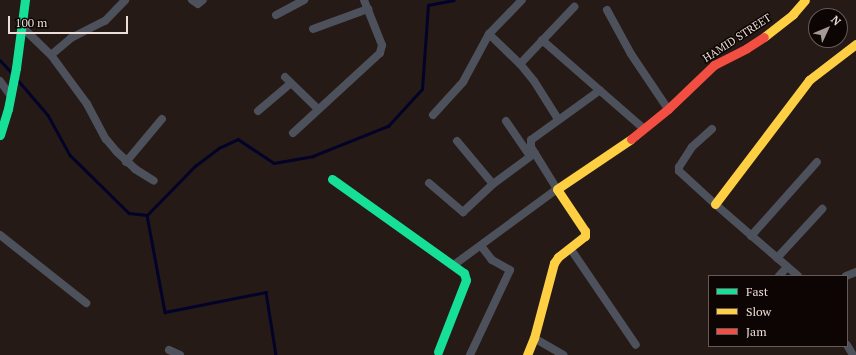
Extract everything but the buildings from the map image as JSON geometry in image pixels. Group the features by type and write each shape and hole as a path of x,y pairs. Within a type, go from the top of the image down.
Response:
{"street":[{"path":"0,135 16,68 25,0"},
{"path":"51,55 71,38 105,21 125,0"},
{"path":"192,0 198,4 203,0"},
{"path":"276,15 304,0"},
{"path":"293,133 380,53 382,45 364,0"},
{"path":"433,115 463,82 489,34 522,0"},
{"name":"HAMID STREET","path":"558,189 627,142 682,96 714,65 747,48 770,32 793,14 805,0"},
{"path":"520,64 574,7"},
{"path":"313,29 368,9"},
{"path":"607,10 631,54 668,108"},
{"path":"22,27 51,55 87,104 106,138 126,162 154,181"},
{"path":"489,34 520,64 534,81 558,119"},
{"path":"542,40 643,128"},
{"path":"715,204 810,80 856,44"},
{"path":"258,111 288,80 318,109"},
{"path":"0,81 11,93"},
{"path":"533,154 530,144 531,140 600,90"},
{"path":"126,162 162,118"},
{"path":"506,121 533,154 585,231 584,238 558,257 554,263 534,338 527,355"},
{"path":"712,129 692,147 678,171 797,275"},
{"path":"457,141 493,184"},
{"path":"429,184 463,212 493,184 533,154"},
{"path":"751,236 817,162"},
{"path":"332,179 455,264 464,272 466,280 438,352"},
{"path":"455,264 558,189"},
{"path":"777,258 822,209"},
{"path":"0,235 86,303"},
{"path":"470,355 510,270 492,260 481,246"},
{"path":"570,248 636,345"},
{"path":"780,275 787,267"},
{"path":"534,338 564,355"},
{"path":"169,350 180,355"}],"waterway":[{"path":"18,80 48,115 70,155 129,213 147,215 195,166 219,148 238,139 274,163 313,156 388,126 422,89 428,5 454,0"},
{"path":"0,60 12,73"},
{"path":"147,215 165,312 266,292 276,355"}],"traffic: fast":[{"path":"0,135 8,109 16,68 25,0"},
{"path":"332,179 464,273 466,280 438,352"}],"traffic: slow":[{"path":"764,37 793,14 805,0"},
{"path":"715,204 809,80 856,44"},
{"path":"527,355 534,338 554,263 558,257 585,236 585,231 557,189 631,139"}],"traffic: jam":[{"path":"631,139 668,109 714,65 747,48 764,37"}]}
